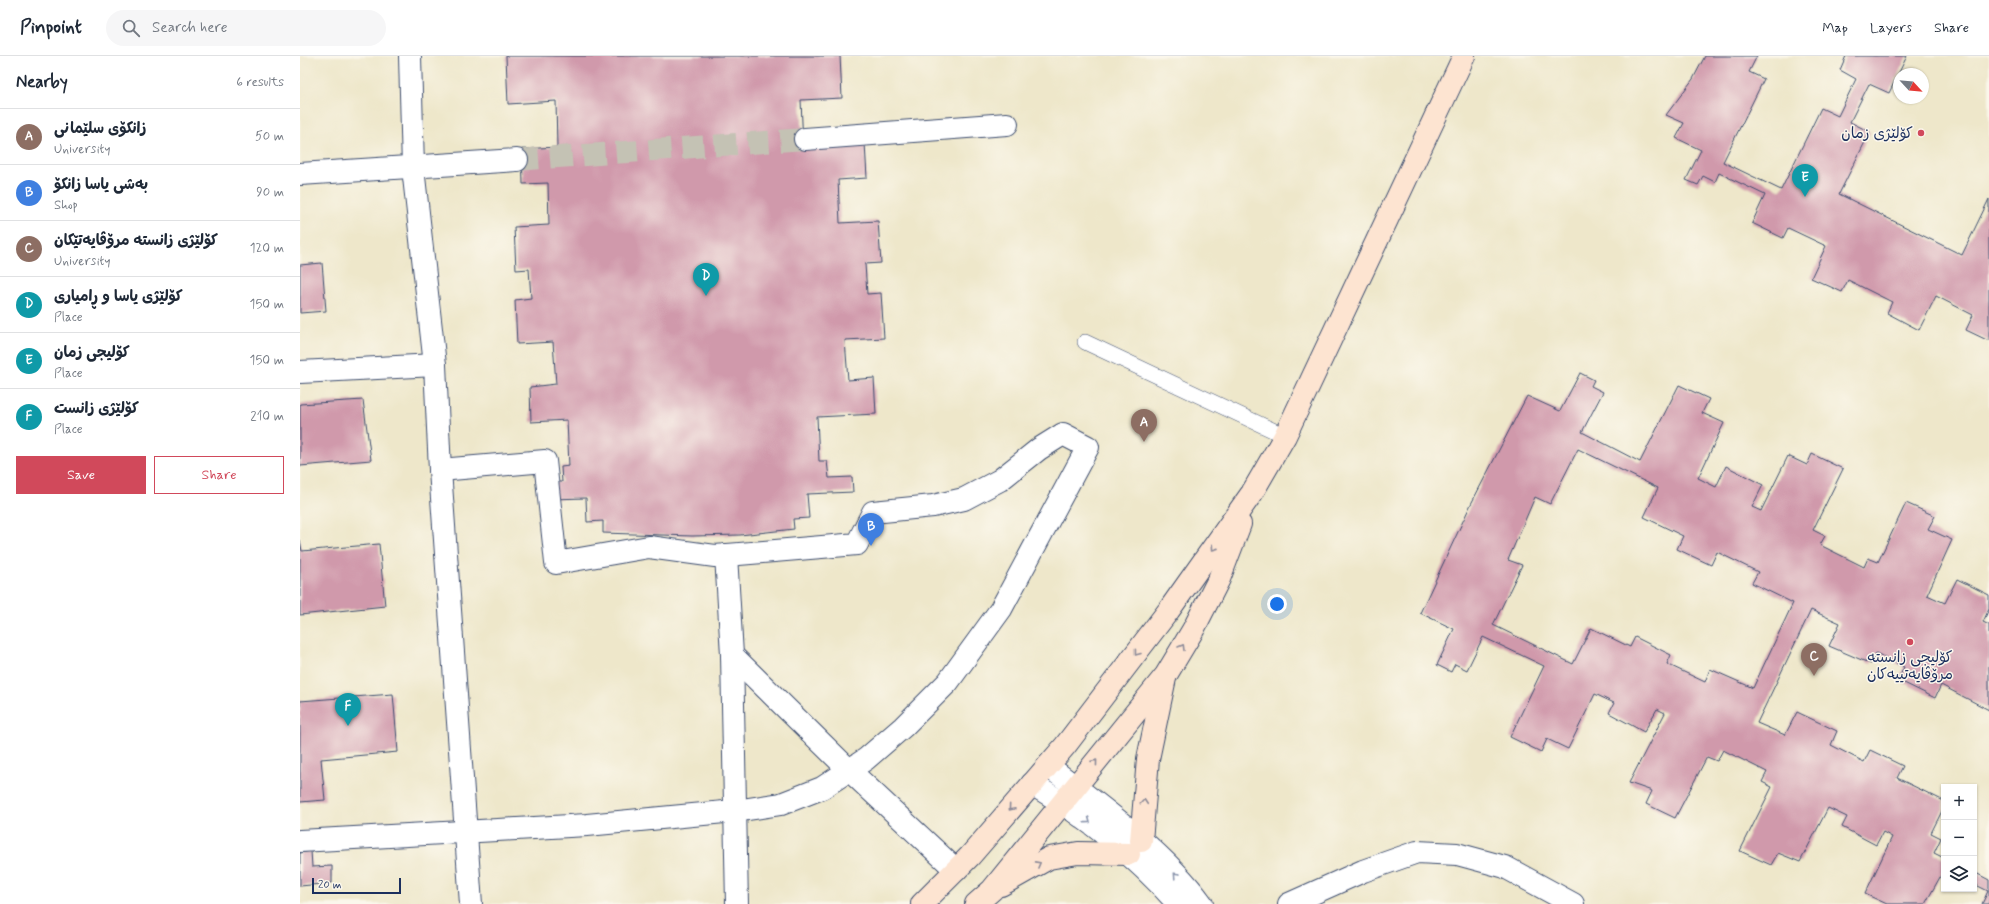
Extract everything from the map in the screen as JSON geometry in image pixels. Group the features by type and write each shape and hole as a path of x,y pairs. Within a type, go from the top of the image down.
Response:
{"street":[{"path":"410,56 413,168 435,365 440,470 471,904"},
{"path":"922,904 956,870 1065,746 1160,622 1252,493 1285,436 1464,56"},
{"path":"805,139 1008,124"},
{"path":"300,174 413,168 517,160"},
{"path":"300,372 435,365"},
{"path":"300,841 587,825 735,811 781,804 822,788 866,759 903,727 948,682 1001,609 1088,447 1063,434 1039,449 1000,480 964,499 933,506 873,512 857,544 715,556 649,547 556,563 545,461 440,470"},
{"path":"984,897 1166,675 1193,630 1219,579 1252,493"},
{"path":"726,555 732,655 737,904"},
{"path":"732,655 849,770 956,870"},
{"path":"1166,675 1148,759 1135,847 1157,880 1178,904"},
{"path":"1048,766 1069,794 1135,847 1168,867 1202,904"},
{"path":"1032,784 1069,794"},
{"path":"984,897 1049,858 1078,853 1135,847"},
{"path":"1289,904 1363,871 1417,852 1457,854 1505,867 1573,904"}],"lane":[{"path":"1085,342 1285,436"}],"building":[{"path":"506,56 840,56 842,98 801,100 803,145 865,143 867,178 838,180 840,223 878,221 881,263 865,264 867,294 881,293 884,338 845,340 848,380 874,378 876,414 817,417 819,461 827,461 829,478 852,477 853,492 807,494 809,518 793,519 794,529 740,535 692,536 603,533 603,521 587,522 586,498 551,499 550,482 562,482 561,467 569,466 567,420 531,422 530,387 556,384 553,342 517,344 515,300 531,298 529,269 516,270 514,227 549,225 548,183 523,184 522,149 557,147 556,101 508,104"},
{"path":"1705,56 1757,56 1749,72 1764,79 1723,162 1781,190 1821,108 1838,116 1856,79 1840,70 1846,56 1907,56 1901,68 1893,68 1893,85 1889,93 1869,84 1850,122 1870,132 1839,194 1962,255 1989,199 1989,341 1966,330 1973,315 1936,296 1919,330 1887,313 1892,302 1848,280 1842,292 1811,278 1826,246 1788,228 1783,238 1752,223 1765,195 1719,173 1715,182 1703,176 1698,185 1686,180 1701,150 1676,138 1684,123 1666,115 1693,79"},
{"path":"322,263 326,311 300,313 300,265"},
{"name":"کۆلیجی زانستە مرۆڤایەتییەکان","path":"1580,373 1594,380 1591,386 1603,392 1582,432 1640,462 1679,385 1709,399 1702,413 1724,423 1698,478 1716,487 1726,466 1763,485 1752,507 1761,511 1788,456 1807,465 1812,454 1843,469 1813,530 1825,536 1820,545 1864,567 1868,558 1878,562 1906,503 1935,516 1928,529 1952,540 1927,595 1945,603 1957,579 1989,595 1989,609 1983,622 1989,625 1989,710 1941,685 1935,698 1898,680 1904,667 1876,653 1871,664 1829,646 1840,623 1811,610 1757,723 1785,735 1797,712 1837,731 1831,745 1864,762 1870,750 1903,766 1897,778 1941,800 1941,813 1931,833 1941,838 1934,853 1941,856 1941,875 1925,904 1887,904 1865,894 1892,837 1883,832 1876,845 1842,827 1847,817 1828,808 1800,862 1778,853 1771,865 1740,851 1772,787 1762,782 1767,772 1723,750 1717,761 1707,757 1675,818 1646,804 1652,791 1629,783 1665,713 1657,709 1644,732 1609,713 1614,703 1595,694 1568,749 1547,739 1541,752 1510,737 1544,666 1483,637 1467,670 1455,664 1451,672 1437,665 1454,629 1420,613 1471,504 1527,396 1560,411","holes":["1578,449 1658,488 1644,517 1683,536 1677,549 1711,565 1717,552 1758,572 1752,583 1793,603 1753,688 1710,669 1705,682 1667,664 1671,655 1635,637 1630,647 1591,628 1573,664 1493,625 1522,565 1508,560 1535,497 1550,504"]},
{"path":"363,400 371,460 300,466 300,404"},
{"path":"300,540 302,551 379,544 385,606 300,615"},
{"path":"393,694 398,752 321,759 325,800 300,802 300,701"},
{"path":"311,851 312,867 332,866 332,883 300,886 300,853"},
{"path":"1977,874 1989,880 1989,904 1982,904 1988,891 1977,886"}],"tunnel":[{"path":"517,160 805,139"}],"place":[{"name":"کۆلێژی زمان","path":"1921,133"},
{"name":"کۆلیجی زمان","path":"1805,197"},
{"name":"کۆلێژی یاسا و ڕامیاری","path":"706,296"},
{"name":"زانکۆی سلێمانی","path":"1144,442"},
{"name":"بەشی یاسا زانکۆ","path":"871,546"},
{"name":"کۆلیجی زانستە مرۆڤایەتییەکان","path":"1910,642"},
{"name":"کۆلێژی زانستە مرۆڤایەتێکان","path":"1814,676"},
{"name":"کۆلێژی زانست","path":"348,726"}]}
